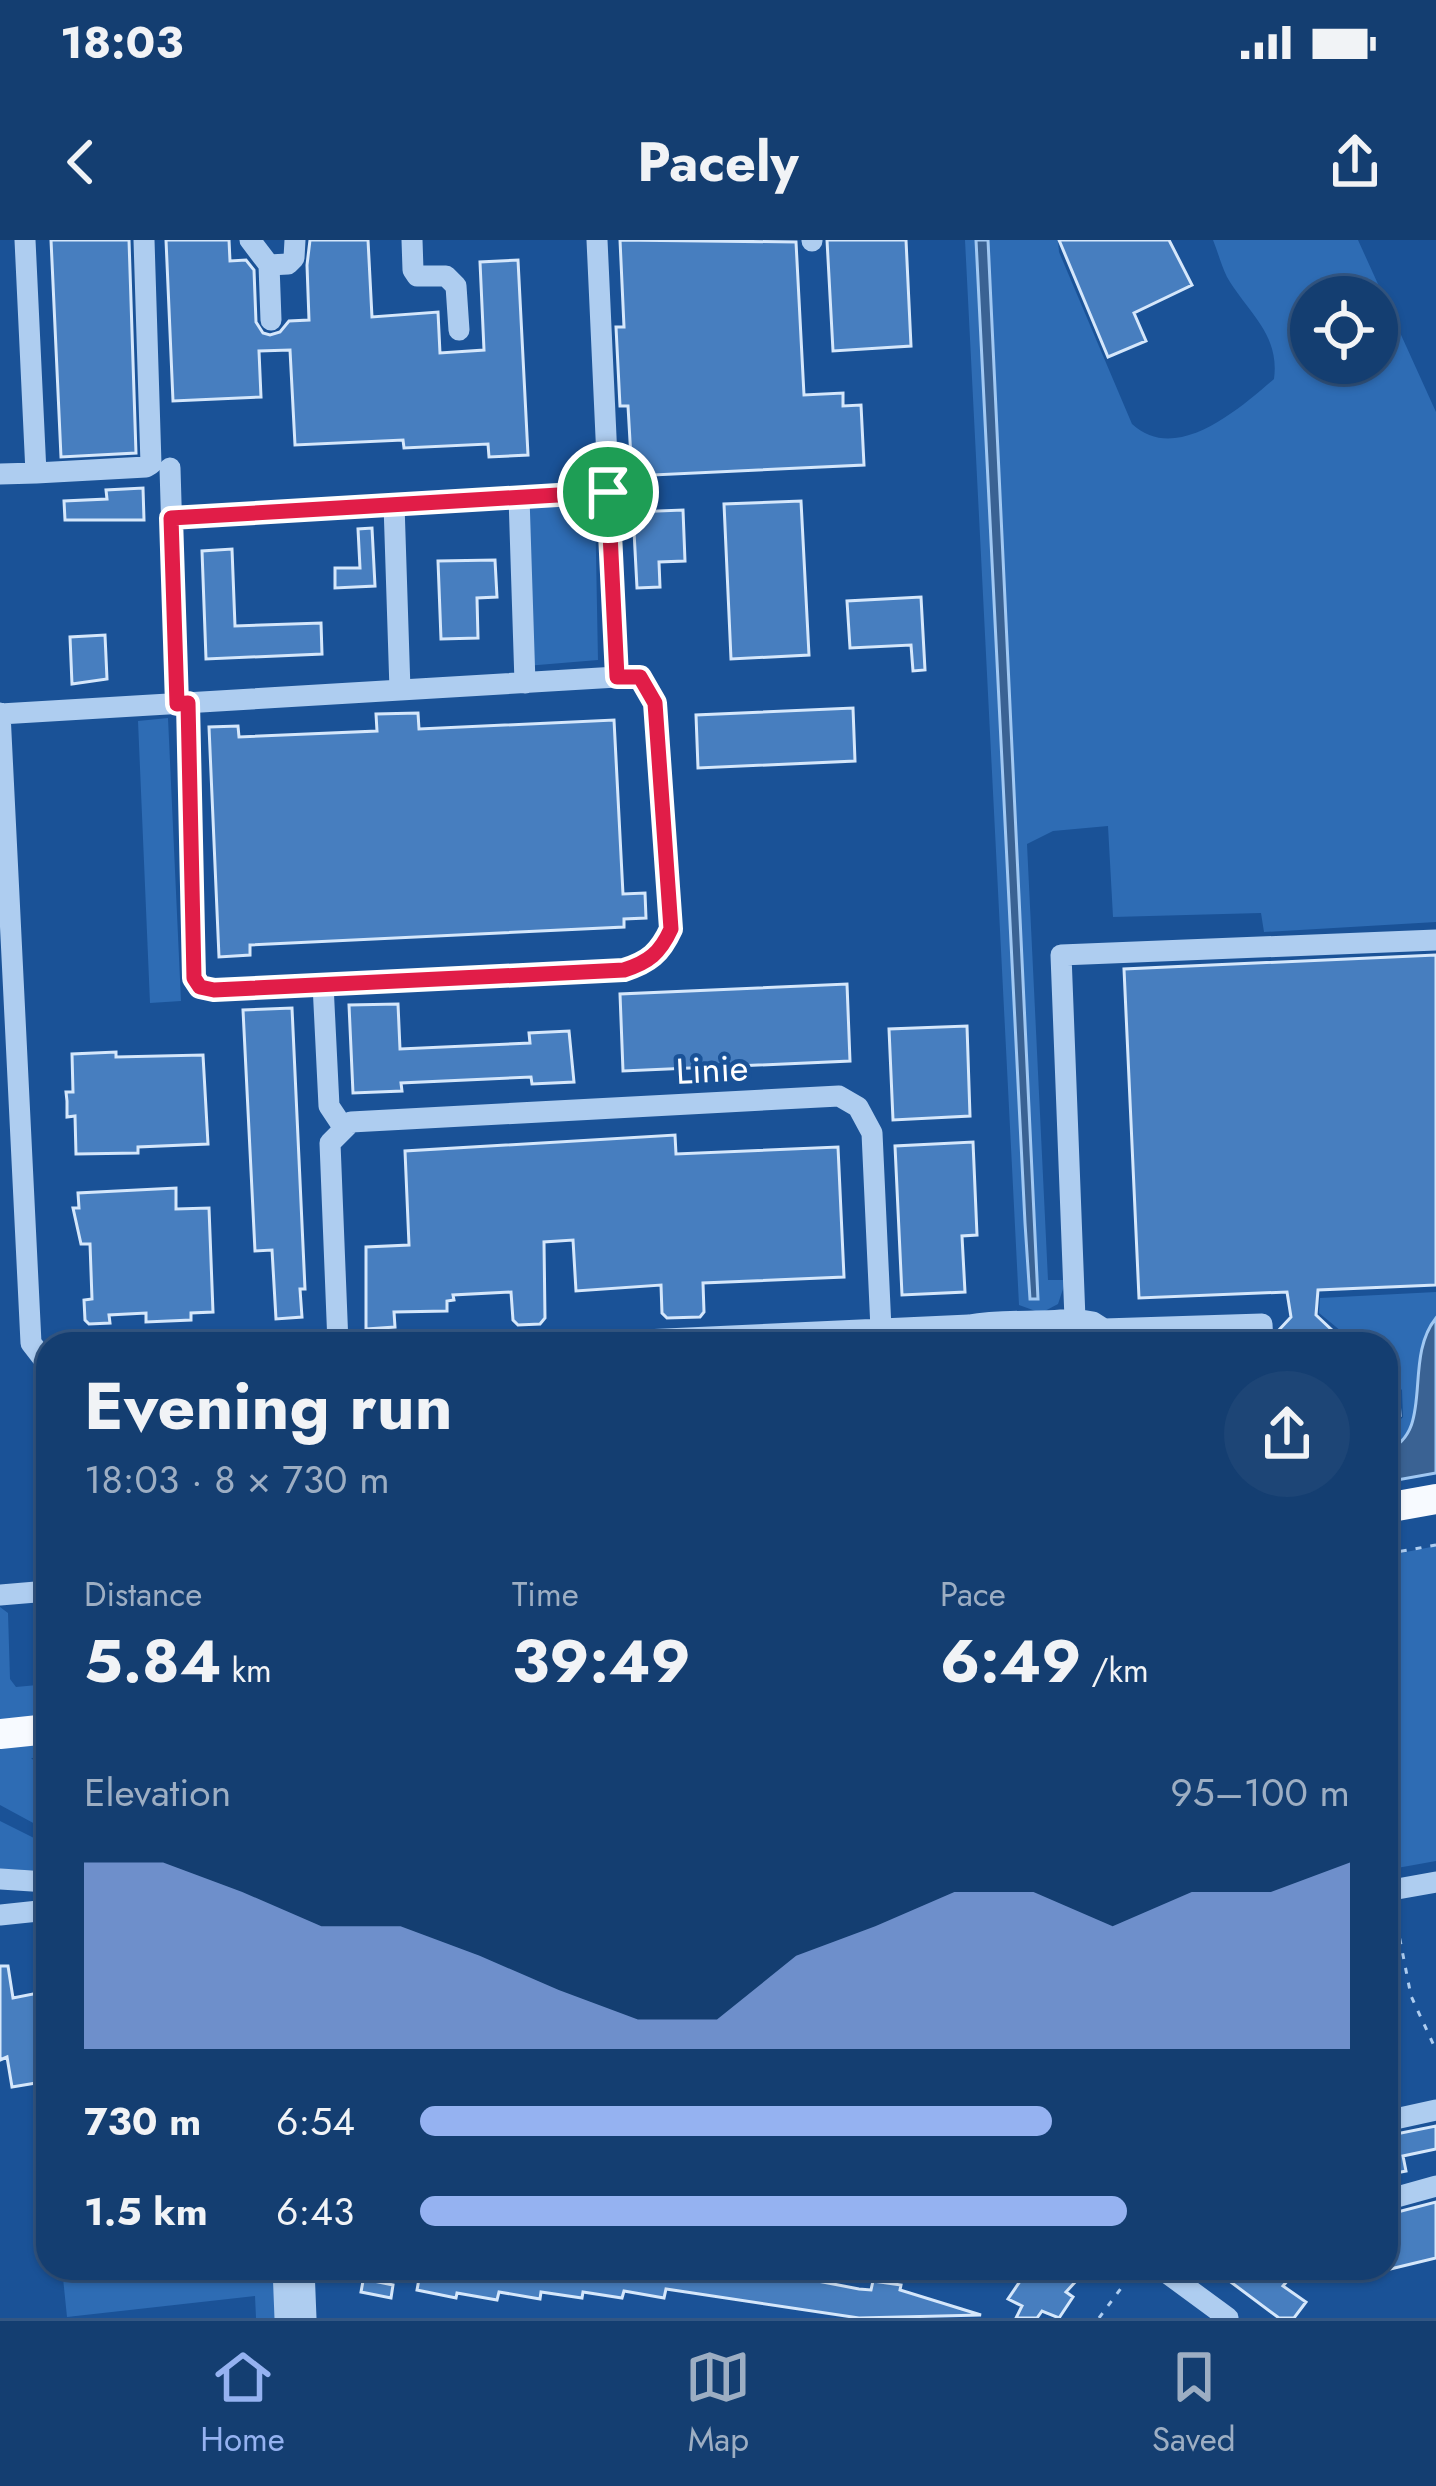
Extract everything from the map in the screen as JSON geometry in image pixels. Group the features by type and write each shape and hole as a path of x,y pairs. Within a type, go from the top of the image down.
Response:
{"main road":[{"path":"1398,1506 1436,1499"},
{"path":"0,1734 36,1730"}],"street":[{"path":"25,240 36,473"},
{"path":"0,474 151,464 144,240"},
{"path":"250,240 269,265 271,320"},
{"path":"269,265 288,264 294,258 295,240"},
{"path":"412,240 413,270 418,277 446,276 456,286 458,330"},
{"path":"597,240 617,677"},
{"path":"36,1348 32,1343 4,895 0,714 182,703 400,690 524,683 617,677 640,677 655,703 671,929 662,950 644,964 624,970 200,987 194,978 182,703 171,518 170,468"},
{"path":"171,518 608,492"},
{"path":"519,497 524,683"},
{"path":"394,504 400,690"},
{"path":"1064,1332 1061,955 1436,940"},
{"path":"323,984 329,1106 343,1127 330,1143 338,1332"},
{"name":"Linie","path":"343,1127 375,1120 838,1096 858,1107 872,1133 881,1330"},
{"path":"835,1332 1007,1318 1094,1322 1101,1332"},
{"path":"1165,1332 1262,1324 1262,1332"},
{"path":"0,1595 36,1592"},
{"path":"0,1879 36,1881"},
{"path":"1398,1888 1436,1882"},
{"path":"0,1915 36,1911"},
{"path":"1398,2118 1436,2110"},
{"path":"1398,2197 1436,2186"},
{"path":"283,2280 285,2318"},
{"path":"304,2280 306,2318"},
{"path":"1176,2280 1228,2318"}],"path":[{"path":"1398,1552 1436,1545"},
{"path":"1398,1936 1411,1996 1436,2050"},
{"path":"1099,2318 1127,2280"}],"shaded area":[{"path":"965,240 976,240 1030,1299 1038,1298 988,240 1058,240 1132,424 1149,435 1168,438 1206,428 1274,379 1267,336 1227,277 1213,240 1358,240 1374,276 1290,276 1290,384 1398,384 1398,328 1436,412 1436,922 1264,932 1261,913 1113,917 1108,826 1053,831 1027,844 1048,1280 1066,1280 1058,1304 1041,1313 1019,1305"},
{"path":"976,240 988,240 1038,1299 1030,1299 1025,1223"},
{"path":"595,501 598,660 526,666 520,506"},
{"path":"168,718 181,1001 150,1003 138,721"},
{"path":"1436,1292 1424,1395 1401,1443 1398,1332 1341,1331 1319,1313 1320,1298"},
{"path":"1436,1318 1436,1473 1398,1480 1398,1444 1415,1412 1426,1335"},
{"path":"1436,1546 1436,1861 1398,1868 1398,1554"},
{"path":"0,1607 8,1613 10,1679 16,1687 36,1685 36,1718 0,1723"},
{"path":"36,1742 36,1758 31,1758 36,1762 36,1824 0,1805 0,1746"},
{"path":"0,1821 36,1839 36,1870 0,1869"},
{"path":"63,2280 274,2280 276,2318 256,2318 255,2296 67,2317"}],"building":[{"path":"51,240 129,240 136,453 61,457"},
{"path":"166,240 229,240 230,261 246,260 254,270 256,322 270,335 289,321 309,320 310,240 368,240 372,317 438,312 440,353 484,350 480,262 518,260 528,455 489,457 488,444 404,448 403,440 295,445 290,350 259,351 261,397 173,401"},
{"path":"620,240 796,242 804,395 843,393 843,406 861,405 864,465 632,476 628,406 620,406 616,327 624,327"},
{"path":"827,240 906,240 911,346 833,351"},
{"path":"1059,240 1169,240 1192,285 1134,313 1146,341 1108,357"},
{"path":"143,488 144,520 65,520 64,501 107,499 106,490"},
{"path":"801,501 809,655 731,659 724,504"},
{"path":"683,510 685,561 659,562 660,587 637,588 633,512"},
{"path":"372,528 375,586 335,588 335,568 360,568 358,529"},
{"path":"232,549 235,626 321,623 322,654 206,659 202,551"},
{"path":"495,560 497,597 477,598 478,638 441,639 438,561"},
{"path":"921,597 925,670 913,671 911,645 850,648 847,601"},
{"path":"105,635 107,679 72,684 70,637"},
{"path":"853,708 855,761 698,768 696,715"},
{"path":"418,713 419,729 614,720 623,894 645,893 646,918 624,919 624,927 250,945 250,955 219,957 209,727 238,726 239,737 377,731 376,714"},
{"path":"1436,955 1436,1285 1318,1290 1316,1315 1334,1332 1277,1332 1291,1317 1287,1292 1139,1298 1124,969"},
{"path":"847,984 850,1061 623,1071 620,994"},
{"path":"398,1004 400,1049 530,1043 529,1033 569,1031 574,1082 532,1084 531,1077 401,1083 402,1091 353,1093 349,1005"},
{"path":"292,1008 305,1289 300,1289 302,1317 276,1319 272,1250 255,1251 243,1010"},
{"path":"967,1026 970,1116 893,1120 889,1029"},
{"path":"116,1052 116,1057 203,1055 208,1144 138,1147 138,1153 76,1154 75,1116 67,1117 66,1092 73,1092 72,1054"},
{"path":"675,1135 676,1154 838,1147 844,1277 703,1283 700,1317 667,1318 662,1313 661,1285 576,1291 573,1240 544,1242 545,1318 540,1324 518,1325 513,1320 511,1292 453,1295 447,1311 394,1312 395,1327 366,1329 366,1247 409,1245 405,1151"},
{"path":"973,1142 977,1235 962,1236 965,1292 902,1295 895,1146"},
{"path":"176,1188 176,1209 209,1208 213,1312 191,1313 191,1320 146,1322 146,1313 109,1315 110,1323 89,1324 84,1300 92,1299 90,1244 81,1244 73,1208 79,1208 78,1193"},
{"path":"0,1966 8,1966 13,1998 36,1993 36,2083 12,2087 7,2057 0,2060"},
{"path":"1436,2126 1436,2149 1403,2156 1406,2171 1398,2173 1398,2134"},
{"path":"1436,2202 1436,2258 1398,2267 1398,2212"},
{"path":"356,2280 393,2285 391,2298 361,2292 363,2281"},
{"path":"419,2280 812,2280 871,2290 873,2281 901,2285 900,2290 981,2315 859,2318 666,2289 664,2298 624,2291 622,2298 541,2292 540,2299 499,2292 497,2300 417,2290"},
{"path":"1021,2280 1077,2280 1066,2292 1073,2297 1059,2318 1042,2311 1037,2318 1016,2318 1022,2306 1008,2299"},
{"path":"1228,2280 1288,2280 1283,2286 1306,2302 1294,2318 1279,2318"}],"route":[{"path":"608,492 617,677 640,677 655,703 671,929 662,950 644,964 624,970 200,987 194,978 188,703 177,704 171,518 608,492"}]}
